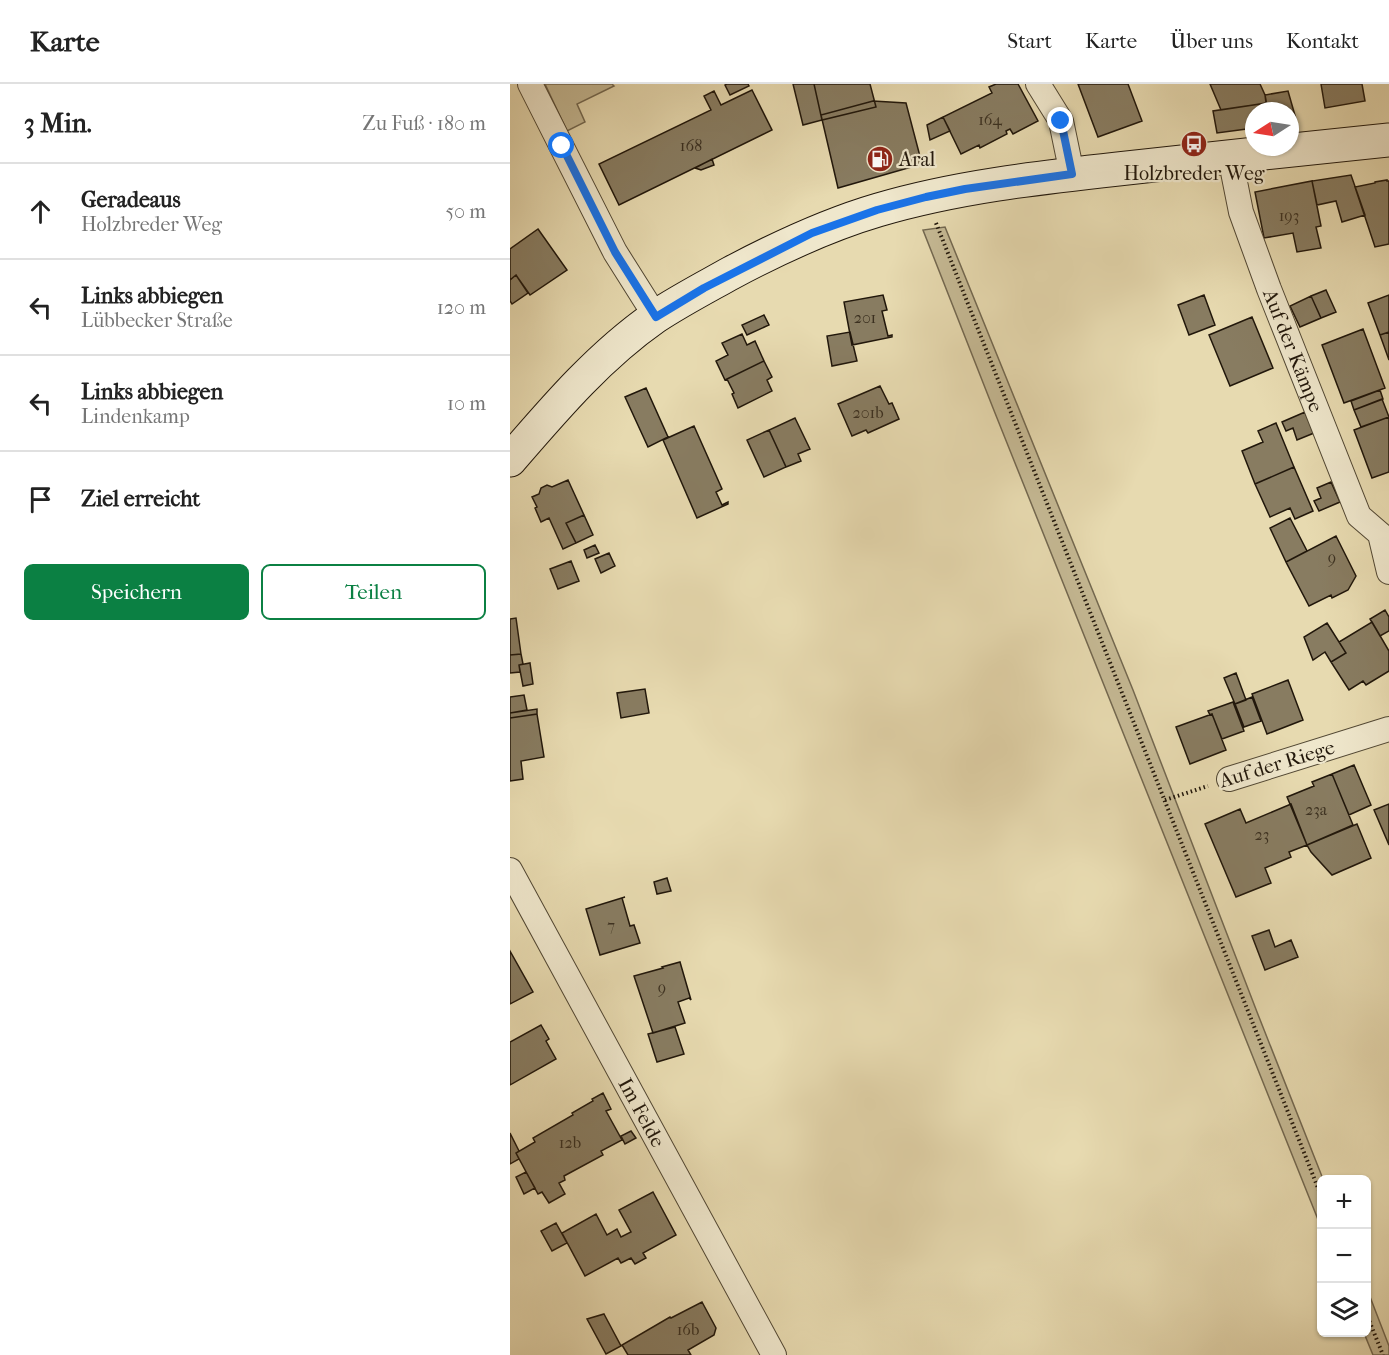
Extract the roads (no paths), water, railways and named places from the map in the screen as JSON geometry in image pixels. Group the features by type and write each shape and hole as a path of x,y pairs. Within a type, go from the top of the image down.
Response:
{"main road":[{"path":"510,460 598,364 656,317 704,288 812,233 877,210 926,197 992,185 1072,174 1389,140"}],"street":[{"path":"530,84 615,252 656,317"},
{"path":"1038,84 1061,121 1072,174"},
{"name":"Auf der Kämpe","path":"1230,157 1241,212 1269,289 1359,516 1384,531 1389,572"},
{"name":"Auf der Riege","path":"1229,779 1389,729"},
{"name":"Im Felde","path":"510,870 774,1355"}],"place":[{"name":"Holzbreder Weg","path":"1194,144"},
{"name":"Aral","path":"880,159"}]}
